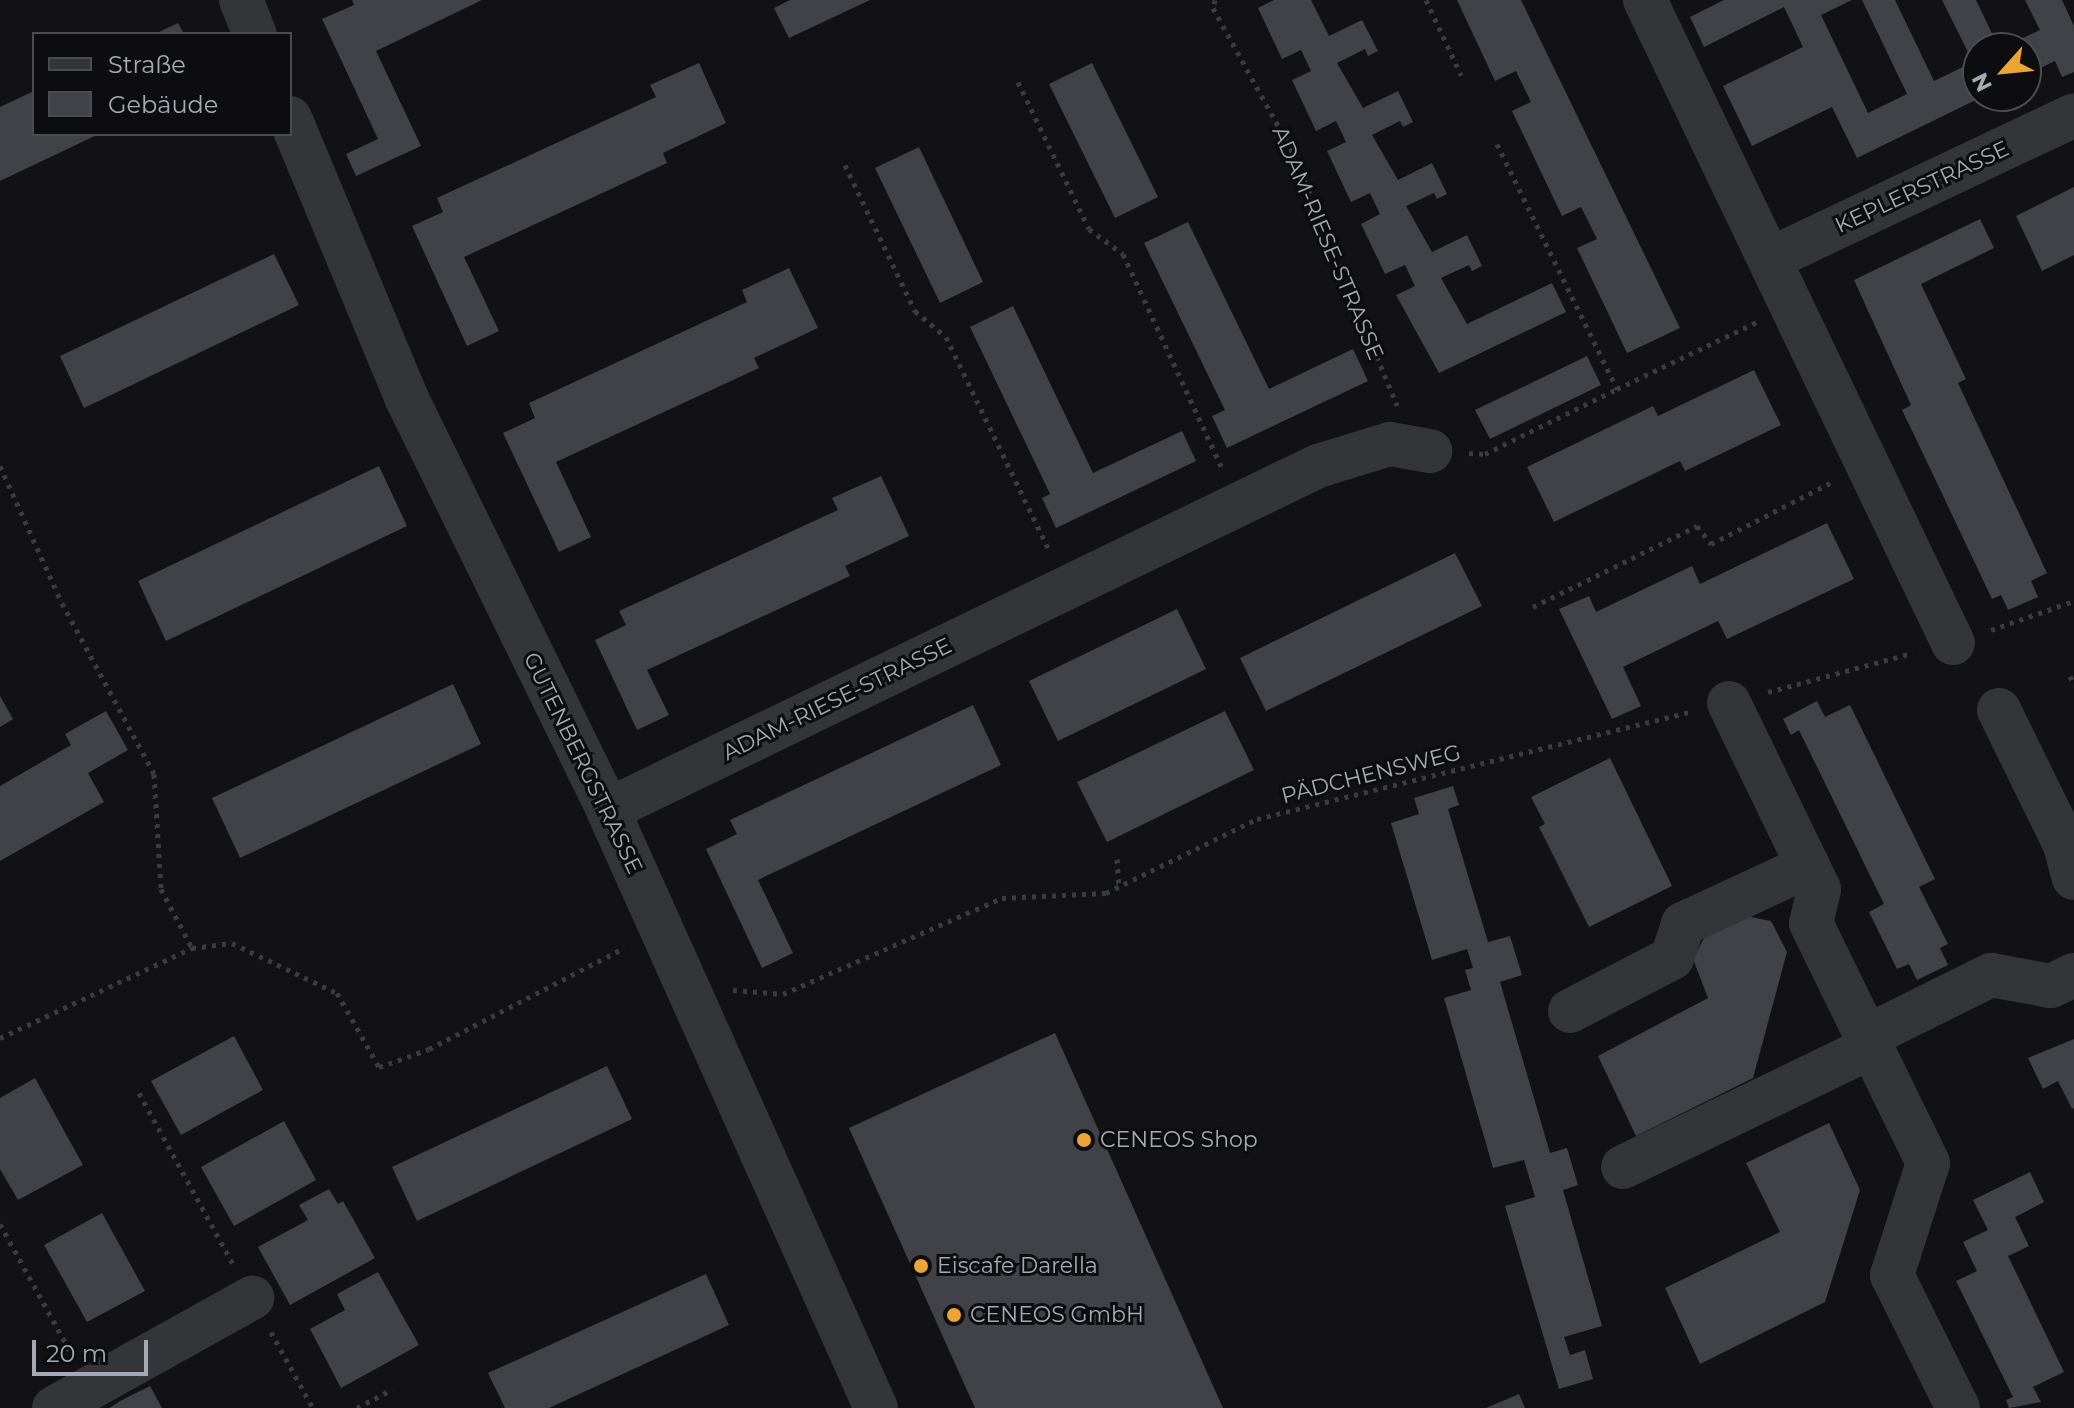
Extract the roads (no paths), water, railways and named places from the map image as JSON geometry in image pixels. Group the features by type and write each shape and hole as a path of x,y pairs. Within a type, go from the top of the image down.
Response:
{"street":[{"path":"241,0 254,32"},
{"path":"1645,0 1865,465 1953,643"},
{"name":"KEPLERSTRASSE","path":"1770,259 2074,115"},
{"name":"GUTENBERGSTRASSE","path":"292,123 406,397 608,810 876,1408"},
{"name":"ADAM-RIESE-STRASSE","path":"608,810 1239,504 1365,449 1422,449"},
{"path":"1729,703 1819,889 1811,923 1928,1163 1892,1275 1958,1408"},
{"path":"1999,710 2065,845 2074,878"},
{"path":"1570,1011 1672,958 1683,924 1808,866"},
{"path":"1623,1167 1869,1042 1991,975 2051,986 2074,975"},
{"path":"72,1398 252,1298"}],"place":[{"name":"CENEOS Shop","path":"1084,1140"},
{"name":"Eiscafe Darella","path":"921,1266"},
{"name":"CENEOS GmbH","path":"954,1315"}]}
